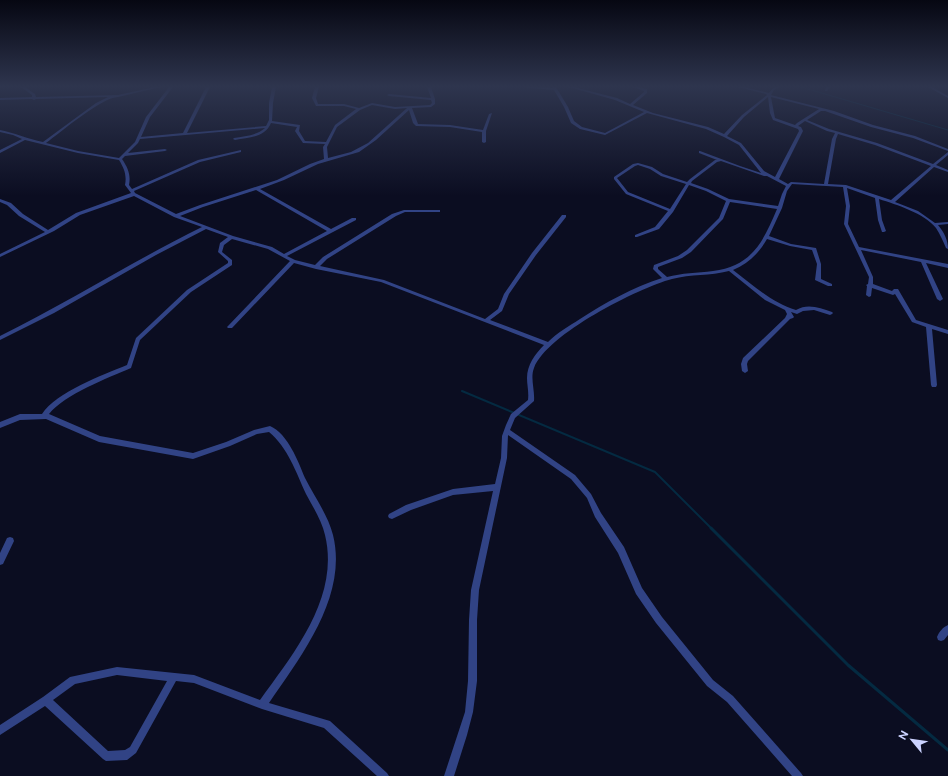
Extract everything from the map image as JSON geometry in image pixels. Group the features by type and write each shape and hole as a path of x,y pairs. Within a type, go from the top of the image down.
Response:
{"street":[{"path":"44,143 71,123"},
{"path":"120,159 139,138 146,123"},
{"path":"185,133 190,123"},
{"path":"235,139 260,134 269,123"},
{"path":"279,123 299,126 297,131 304,142 327,143"},
{"path":"326,159 324,149 336,126 340,123"},
{"path":"176,216 210,202 279,180 300,169 326,159 365,147 391,123"},
{"path":"415,123 417,125 446,126 484,131"},
{"path":"484,142 484,131 487,123"},
{"path":"574,123 581,128 605,134 625,123"},
{"path":"689,123 725,136 740,144 767,175"},
{"path":"725,136 737,123"},
{"path":"776,180 801,131 800,128 787,123"},
{"path":"796,126 800,123"},
{"path":"813,123 837,133 876,144 948,171"},
{"path":"864,123 914,137 948,150"},
{"path":"139,138 185,133 236,131 266,127"},
{"path":"0,131 14,134 24,139 78,152 120,159 128,172 129,175 127,185 132,192 176,216 231,237 263,246 293,261 316,268 382,281 549,345"},
{"path":"826,184 834,139 837,133"},
{"path":"0,152 24,139"},
{"path":"124,155 165,150"},
{"path":"0,256 88,210 132,192 199,161 240,151"},
{"path":"700,152 739,168 767,175 788,186"},
{"path":"892,202 948,154"},
{"path":"638,236 657,228 671,212 691,180 716,161 722,160"},
{"path":"671,212 626,193 615,178 634,165 638,164 650,168 662,175 689,183 728,200 780,208"},
{"path":"449,776 469,712 473,671 472,610 475,590 498,487 507,430 517,413 531,401 531,368 536,358 554,339 608,304 666,279 731,270 749,259 766,237 780,208 788,186 791,183 845,186 892,202 924,217 935,224 948,248"},
{"path":"845,186 848,206 846,224 871,277 869,295"},
{"path":"255,188 330,231"},
{"path":"877,197 880,220 884,231"},
{"path":"0,200 9,204 21,216 48,232"},
{"path":"666,279 656,269 656,266 680,257 689,251 721,218 728,200"},
{"path":"316,268 325,258 394,215 404,212 438,211"},
{"path":"486,321 500,310 507,294 534,254 564,216"},
{"path":"283,256 354,219"},
{"path":"935,224 948,223"},
{"path":"0,338 38,320 102,282 206,227"},
{"path":"47,416 45,414 47,410 61,399 129,366 138,339 189,291 230,264 230,261 220,252 222,244 231,237"},
{"path":"766,237 790,245 814,250 819,264 818,280 830,285"},
{"path":"857,248 948,266"},
{"path":"230,327 293,261"},
{"path":"923,262 940,299"},
{"path":"731,270 767,299 786,309 797,312 802,309 814,308 830,313"},
{"path":"869,285 893,293 896,290 911,319 916,323 948,332"},
{"path":"745,371 745,360 787,319 789,315 791,317 786,309"},
{"path":"929,326 934,386"},
{"path":"0,424 20,417 47,416 99,439 193,456 228,444 256,432 270,429 276,433 292,456 307,490 322,517 330,536 333,556 331,578 313,626 304,643 262,705"},
{"path":"507,430 573,477 589,496 598,515 621,550 639,591 659,620 705,677 730,699 798,776"},
{"path":"392,516 409,507 453,492 498,487"},
{"path":"0,561 10,541"},
{"path":"941,637 948,629"},
{"path":"0,730 46,700 73,680 117,671 194,679 262,705 327,724 384,776"},
{"path":"46,700 106,756 127,755 133,750 174,677"}],"waterway":[{"path":"925,123 948,130"},
{"path":"462,391 655,472 848,665 948,750"}]}
